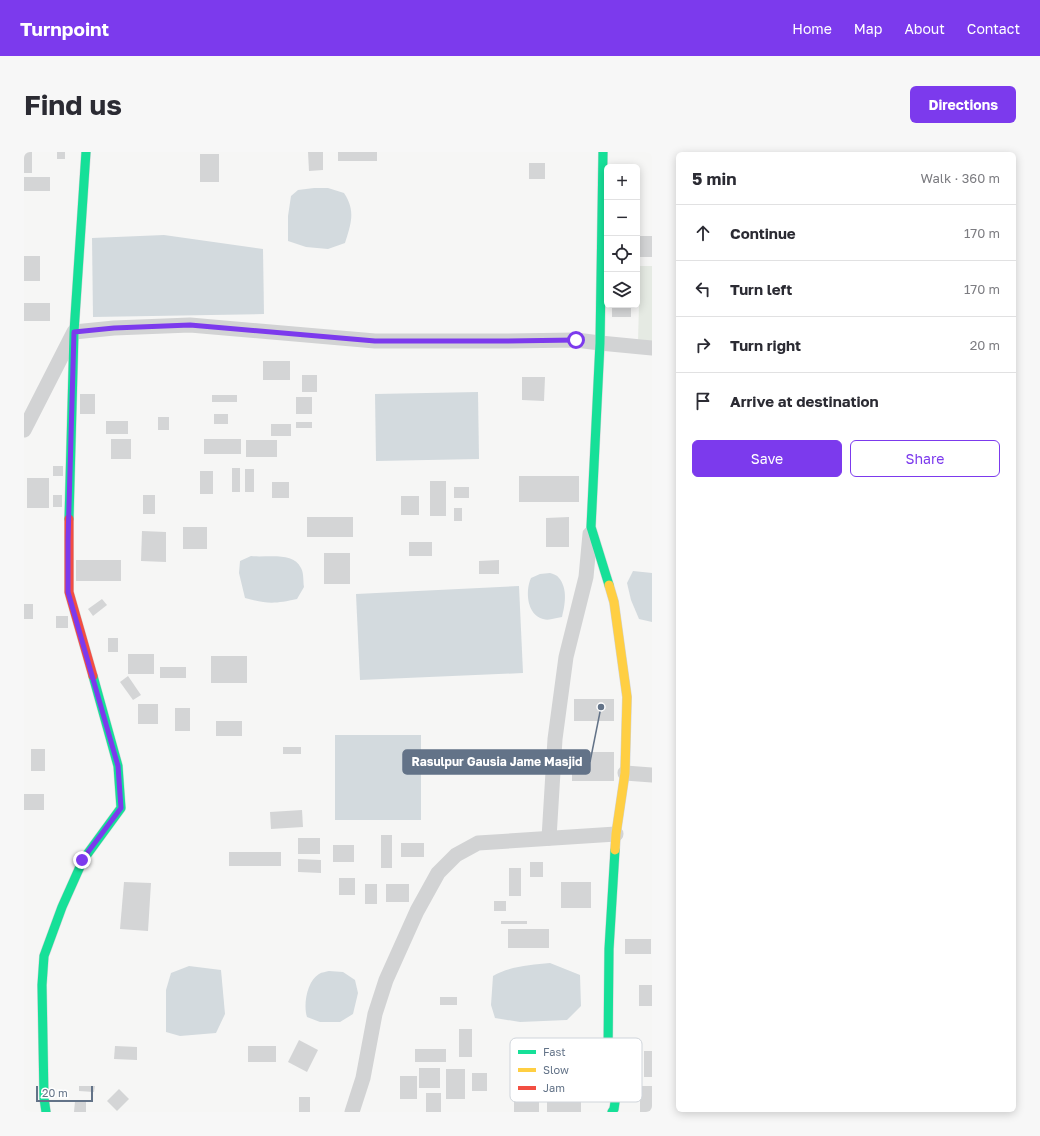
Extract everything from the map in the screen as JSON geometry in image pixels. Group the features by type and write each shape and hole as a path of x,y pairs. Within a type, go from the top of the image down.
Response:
{"street":[{"path":"46,1112 44,1098 42,992 44,956 62,907 82,860 121,808 118,766 68,592 74,332 86,152"},
{"path":"549,838 555,739 566,657 586,577 591,527 600,343 603,152"},
{"path":"74,332 114,328 190,325 375,341 576,340 652,348"},
{"path":"24,430 74,332"},
{"path":"591,527 614,602 627,697 625,773 616,834 609,949 608,1038"},
{"path":"625,773 652,775"},
{"path":"352,1112 363,1078 375,1014 386,980 417,911 438,873 456,855 478,843 616,834"},
{"path":"612,1112 615,1102"}],"shaded area":[{"path":"328,188 344,193 348,200 351,218 345,243 328,249 306,247 288,241 288,216 291,196 298,190"},
{"path":"164,235 263,249 264,314 93,317 92,238"},
{"path":"640,266 652,266 652,343 638,342"},
{"path":"478,392 479,459 376,461 375,394"},
{"path":"251,556 286,557 297,563 303,572 304,587 297,599 271,603 245,598 239,573 240,561"},
{"path":"633,571 652,573 652,622 639,619 631,600 627,583"},
{"path":"550,573 557,576 562,582 565,592 565,602 562,617 545,620 538,617 531,608 528,589 531,578 540,574"},
{"path":"519,586 523,673 360,680 356,594"},
{"path":"335,735 421,735 421,820 335,820"},
{"path":"550,963 580,975 581,1006 567,1020 520,1022 495,1018 491,1005 493,976 513,968"},
{"path":"189,966 221,970 225,1014 216,1033 180,1036 166,1032 166,990 171,973"},
{"path":"323,972 343,972 355,980 358,993 353,1014 340,1022 320,1022 307,1017 306,1000 309,988 315,977"}],"building":[{"path":"24,152 32,152 32,173 24,173"},
{"path":"57,152 65,152 65,159 57,159"},
{"path":"308,152 323,152 323,170 309,171"},
{"path":"338,152 377,152 377,161 338,161"},
{"path":"200,154 219,154 219,182 200,182"},
{"path":"529,163 545,163 545,179 529,179"},
{"path":"24,177 50,177 50,191 24,191"},
{"path":"640,236 652,236 652,257 640,257"},
{"path":"24,256 40,256 40,281 24,281"},
{"path":"24,303 50,303 50,321 24,321"},
{"path":"612,308 631,308 631,317 612,317"},
{"path":"263,361 290,361 290,380 263,380"},
{"path":"302,375 317,375 317,392 302,392"},
{"path":"522,377 545,377 544,401 522,400"},
{"path":"80,394 95,394 95,414 80,414"},
{"path":"212,395 237,395 237,402 212,402"},
{"path":"296,397 312,397 312,414 296,414"},
{"path":"214,414 228,414 228,424 214,424"},
{"path":"158,417 169,417 169,430 158,430"},
{"path":"106,421 128,421 128,434 106,434"},
{"path":"296,422 312,422 312,428 296,428"},
{"path":"271,424 291,424 291,436 271,436"},
{"path":"111,439 131,439 131,459 111,459"},
{"path":"204,439 241,439 241,454 204,454"},
{"path":"246,440 277,440 277,457 246,457"},
{"path":"53,466 63,466 63,476 53,476"},
{"path":"232,468 240,468 240,492 232,492"},
{"path":"245,469 254,469 254,492 245,492"},
{"path":"200,471 213,471 213,494 200,494"},
{"path":"519,476 579,476 579,502 519,502"},
{"path":"27,478 49,478 49,508 27,508"},
{"path":"430,481 446,481 446,516 430,516"},
{"path":"272,482 289,482 289,498 272,498"},
{"path":"454,487 469,487 469,498 454,498"},
{"path":"53,495 62,495 62,507 53,507"},
{"path":"143,495 155,495 155,514 143,514"},
{"path":"401,496 419,496 419,515 401,515"},
{"path":"454,508 462,508 462,521 454,521"},
{"path":"307,517 353,517 353,537 307,537"},
{"path":"569,517 569,547 546,547 546,518"},
{"path":"183,527 207,527 207,549 183,549"},
{"path":"142,531 166,532 166,562 141,561"},
{"path":"409,542 432,542 432,556 409,556"},
{"path":"324,553 350,553 350,584 324,584"},
{"path":"76,560 121,560 121,581 76,581"},
{"path":"499,560 499,574 479,574 479,561"},
{"path":"102,599 107,605 93,616 88,609"},
{"path":"24,604 33,604 33,619 24,619"},
{"path":"56,616 68,616 68,628 56,628"},
{"path":"108,638 118,638 118,652 108,652"},
{"path":"128,654 154,654 154,674 128,674"},
{"path":"211,656 247,656 247,683 211,683"},
{"path":"160,667 186,667 186,678 160,678"},
{"path":"128,676 141,695 133,700 120,682"},
{"path":"574,699 614,699 614,721 574,721"},
{"path":"138,704 158,704 158,724 138,724"},
{"path":"175,708 190,708 190,731 175,731"},
{"path":"216,721 242,721 242,736 216,736"},
{"path":"283,747 301,747 301,754 283,754"},
{"path":"31,749 45,749 45,771 31,771"},
{"path":"572,752 614,752 614,781 572,781"},
{"path":"24,794 44,794 44,810 24,810"},
{"path":"302,810 303,827 271,829 270,812"},
{"path":"381,835 392,835 392,868 381,868"},
{"path":"298,838 320,838 320,854 298,854"},
{"path":"401,843 424,843 424,857 401,857"},
{"path":"333,845 354,845 354,862 333,862"},
{"path":"229,852 281,852 281,866 229,866"},
{"path":"298,859 321,860 321,873 298,872"},
{"path":"530,862 543,862 543,877 530,877"},
{"path":"509,868 521,868 521,896 509,896"},
{"path":"339,878 355,878 355,895 339,895"},
{"path":"124,882 151,883 148,931 120,929"},
{"path":"561,882 591,882 591,908 561,908"},
{"path":"365,884 377,884 377,904 365,904"},
{"path":"386,884 409,884 409,902 386,902"},
{"path":"494,901 506,901 506,911 494,911"},
{"path":"501,921 527,921 527,924 501,924"},
{"path":"508,929 549,929 549,948 508,948"},
{"path":"625,939 651,939 651,954 625,954"},
{"path":"639,985 652,985 652,1006 639,1006"},
{"path":"440,997 457,997 457,1005 440,1005"},
{"path":"459,1029 472,1029 472,1057 459,1057"},
{"path":"299,1040 318,1050 307,1072 288,1062"},
{"path":"115,1046 137,1047 137,1060 114,1059"},
{"path":"248,1046 276,1046 276,1062 248,1062"},
{"path":"415,1049 446,1049 446,1062 415,1062"},
{"path":"644,1051 652,1051 652,1077 644,1077"},
{"path":"419,1068 440,1068 440,1088 419,1088"},
{"path":"446,1069 465,1069 465,1099 446,1099"},
{"path":"472,1073 487,1073 487,1091 472,1091"},
{"path":"400,1076 417,1076 417,1099 400,1099"},
{"path":"79,1086 95,1086 94,1092 79,1091"},
{"path":"642,1086 652,1086 652,1112 640,1112 640,1102 642,1102"},
{"path":"119,1089 129,1099 117,1111 107,1101"},
{"path":"426,1093 441,1093 441,1112 426,1112"},
{"path":"299,1097 310,1097 310,1112 299,1112"},
{"path":"75,1101 86,1102 86,1112 74,1112"},
{"path":"514,1102 539,1102 539,1112 514,1112"},
{"path":"547,1102 581,1102 581,1112 547,1112"}],"traffic: fast":[{"path":"69,519 74,332 86,152"},
{"path":"603,152 600,343 591,527 609,585"},
{"path":"46,1112 44,1098 42,985 44,956 62,907 83,860 121,808 118,766 93,676"},
{"path":"608,1038 609,949 615,850"},
{"path":"612,1112 615,1102"}],"traffic: slow":[{"path":"609,585 614,602 627,697 625,773 615,850"}],"traffic: jam":[{"path":"69,519 69,592 93,676"}],"place":[{"name":"Rasulpur Gausia Jame Masjid","path":"601,707"}],"route":[{"path":"82,860 121,808 118,766 68,592 74,332 114,328 190,325 375,341 576,340"}]}
